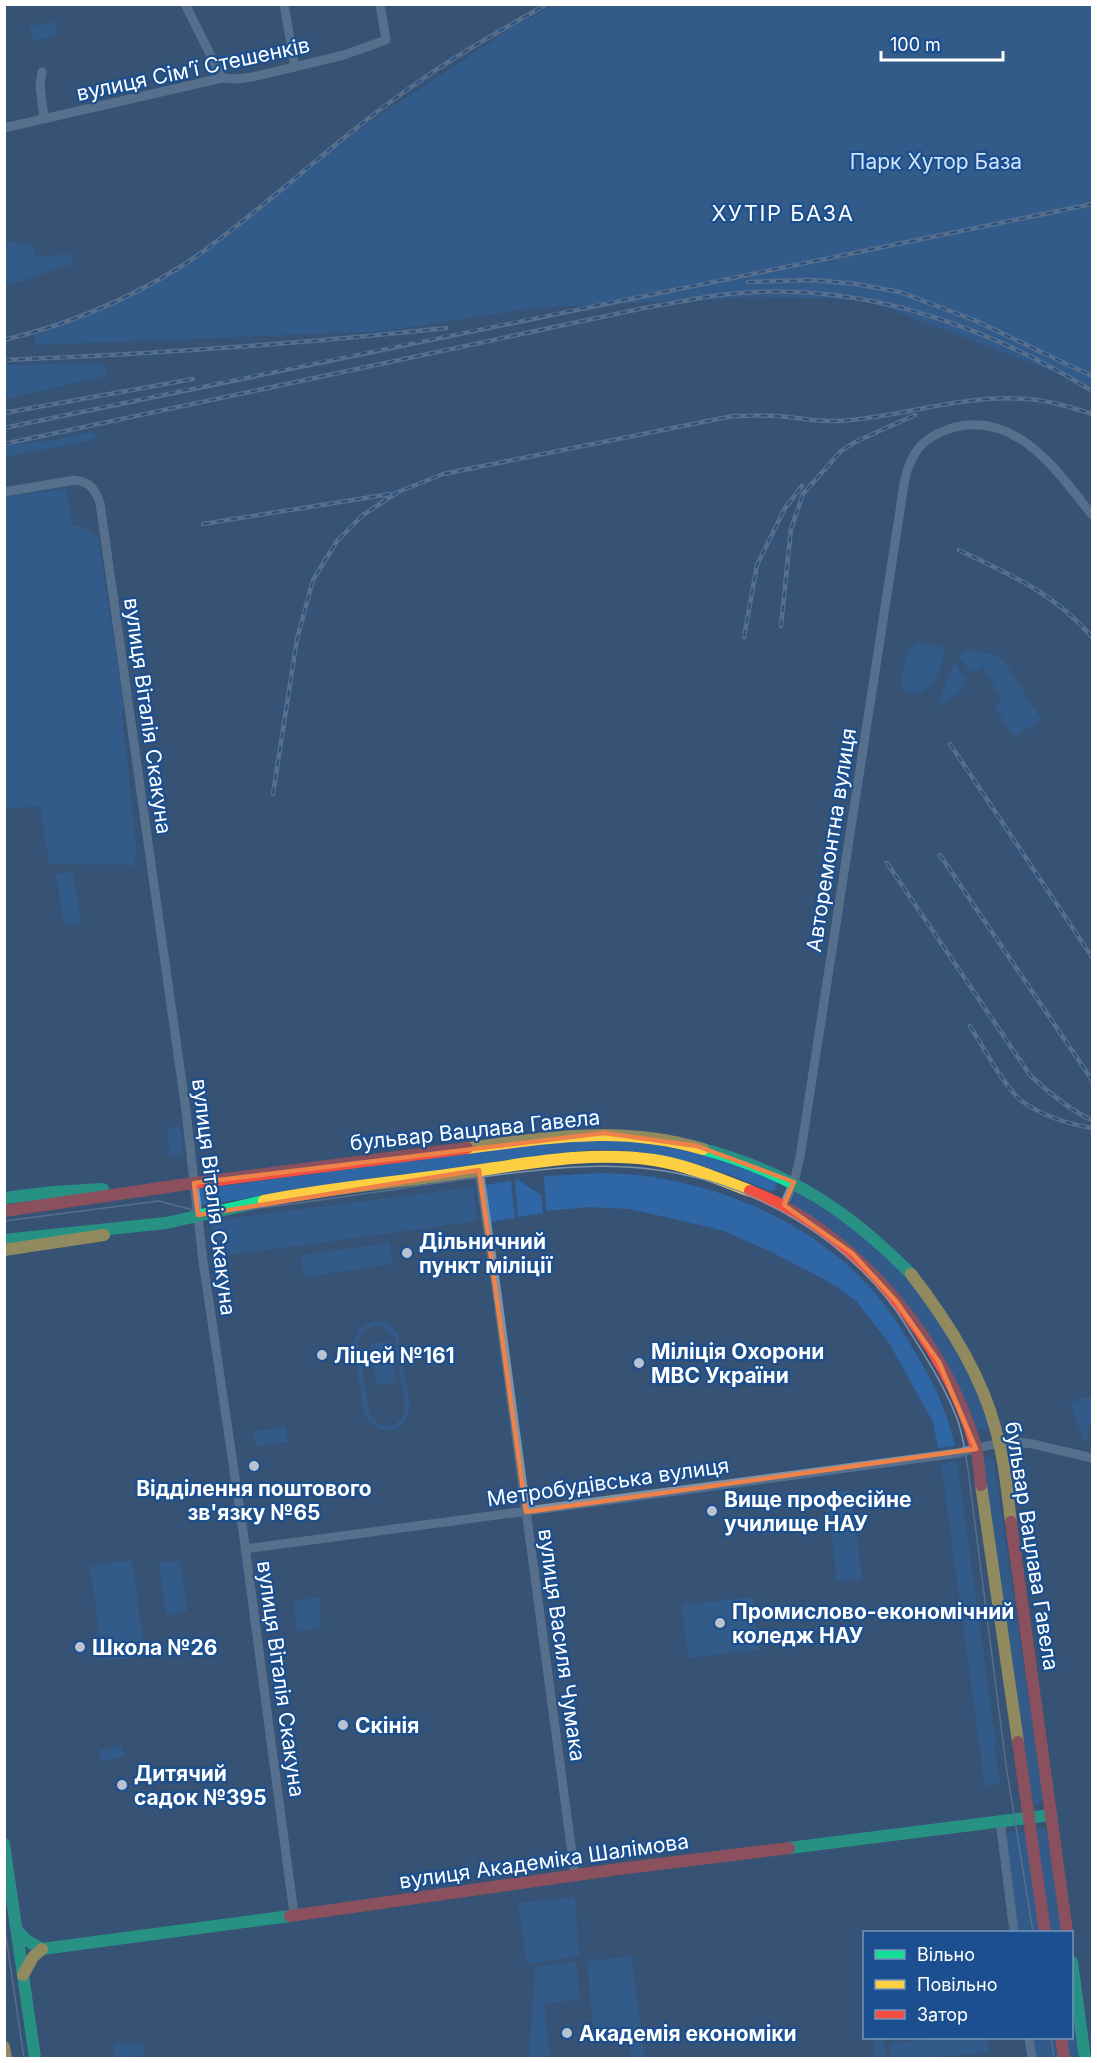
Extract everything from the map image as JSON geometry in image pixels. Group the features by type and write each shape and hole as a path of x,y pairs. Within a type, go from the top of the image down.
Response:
{"main road":[{"name":"бульвар Вацлава Гавела","path":"4,1211 194,1183 552,1137 604,1133 697,1146 768,1170 794,1182 846,1214 882,1244 912,1275 959,1343 981,1386 1000,1442 1067,1931"},
{"name":"бульвар Вацлава Гавела","path":"4,1240 178,1221 272,1200 517,1164 608,1157 651,1160 722,1179 784,1205 831,1236 868,1268 896,1301 939,1362 959,1402 976,1449 1046,1931"},
{"path":"4,1198 53,1192 141,1187 155,1189"},
{"path":"4,1250 87,1239 144,1226"},
{"name":"вулиця Академіка Шалімова","path":"42,1949 574,1876 1052,1815"},
{"path":"4,1844 35,2058"},
{"path":"17,1930 26,1940 42,1949 33,1956 23,1975"},
{"path":"1073,1976 1085,2058"},
{"path":"1061,2039 1064,2058"},
{"path":"4,2047 6,2058"}],"street":[{"path":"185,4 222,78"},
{"path":"284,4 295,67"},
{"name":"вулиця Сімʼї Стешенків","path":"4,128 222,78 237,79 344,55 387,40 380,4"},
{"path":"42,72 40,85 44,119"},
{"name":"Авторемонтна вулиця","path":"784,1205 794,1182 810,1098 905,478 910,459 919,446 939,433 975,424 992,426 1021,438 1042,456 1092,514"},
{"name":"вулиця Віталія Скакуна","path":"4,492 75,480 85,482 92,487 100,503 186,1111 202,1261 245,1549 294,1914"},
{"name":"вулиця Василя Чумака","path":"478,1170 574,1876"},
{"name":"Метробудівська вулиця","path":"245,1549 958,1453 1000,1442 1033,1444 1092,1458"},
{"path":"1000,1820 1014,1931"},
{"path":"1029,2039 1032,2058"}],"highlighted area":[{"path":"604,1133 697,1146 794,1182 784,1205 852,1253 896,1301 939,1362 976,1449 526,1512 479,1170 198,1215 194,1183"}],"green space":[{"name":"Парк Хутор База","path":"555,5 1092,5 1092,389 1066,376 863,299 747,297 532,308 385,331 36,345 34,335 161,280 368,123 513,27"},
{"path":"54,22 57,36 33,41 30,26"},
{"path":"7,241 34,246 35,257 68,254 74,263 5,287 4,255"},
{"path":"104,363 108,370 105,376 5,399 5,365"},
{"path":"92,432 98,435 91,440 5,457 5,446 60,439"},
{"path":"66,488 73,526 82,526 98,537 124,709 122,715 137,852 134,853 136,865 49,864 40,806 5,809 5,497"},
{"path":"919,642 945,649 934,682 919,692 909,693 902,688 901,676 908,651"},
{"path":"968,650 996,655 1006,664 1041,719 1036,724 1014,737 994,706 1002,701 983,667 975,672 969,670 959,656"},
{"path":"954,662 966,681 962,684 965,688 937,706"},
{"path":"73,872 81,920 80,924 70,925 69,922 64,922 56,874"},
{"path":"180,1126 183,1154 170,1156 167,1128"},
{"path":"604,1138 654,1142 729,1159 778,1181 775,1190 770,1191 709,1168 666,1157 596,1150 559,1153 201,1205 199,1189 559,1141"},
{"path":"603,1173 653,1177 719,1193 783,1220 840,1258 887,1308 917,1354 942,1406 955,1446 938,1448 933,1422 889,1343 856,1301 826,1280 724,1231 700,1225 630,1209 589,1207 546,1211 544,1176"},
{"path":"518,1180 541,1195 543,1213 518,1217 515,1181"},
{"path":"511,1181 515,1218 491,1222 485,1185"},
{"path":"473,1187 478,1221 215,1257 211,1221"},
{"path":"799,1190 869,1238 914,1284 957,1351 990,1423 987,1429 973,1429 962,1401 870,1264 833,1232 793,1205 793,1196"},
{"path":"390,1243 393,1264 304,1277 301,1255"},
{"path":"379,1321 388,1324 398,1334 410,1406 403,1423 391,1430 377,1428 364,1415 353,1343 360,1328","holes":["379,1326 387,1329 395,1338 405,1409 399,1421 389,1426 378,1423 369,1413 358,1342 366,1330"]},
{"path":"390,1341 397,1382 377,1385 370,1344"},
{"path":"1092,1395 1092,1424 1088,1428 1087,1439 1084,1442 1070,1403"},
{"path":"286,1427 288,1442 256,1446 253,1431"},
{"path":"990,1458 994,1462 1043,1798 1038,1804 1033,1803 982,1459"},
{"path":"957,1461 1000,1784 985,1786 941,1464"},
{"path":"851,1490 862,1579 837,1581 827,1494"},
{"path":"132,1560 145,1656 103,1661 90,1566"},
{"path":"180,1561 187,1611 166,1614 159,1563"},
{"path":"319,1597 321,1628 297,1631 294,1601"},
{"path":"753,1597 759,1650 688,1658 682,1605"},
{"path":"122,1746 124,1757 100,1761 99,1750"},
{"path":"1045,1828 1047,1832 1062,1931 1049,1931 1035,1833 1037,1829"},
{"path":"1008,1832 1025,1833 1040,1931 1017,1931 1004,1836"},
{"path":"575,1897 579,1956 527,1964 518,1903"},
{"path":"631,1956 645,2058 632,2058 630,2045 594,2035 587,1961"},
{"path":"576,1962 580,1999 544,2004 550,2056 529,2058 535,1967"},
{"path":"1073,2000 1081,2058 1067,2058 1064,2039 1073,2039"},
{"path":"874,2039 884,2039 886,2058 875,2058"},
{"path":"931,2039 987,2039 989,2052 929,2058 891,2058 890,2044"},
{"path":"1032,2039 1055,2039 1058,2058 1035,2058"},
{"path":"143,2042 144,2056 115,2058 114,2045"}],"tram line":[{"path":"4,1221 159,1201 208,1214 526,1171 601,1166 650,1169 688,1176 726,1187 762,1201 829,1242 858,1267 885,1296 907,1327 951,1404 964,1442 1006,1765 1033,1931"},
{"path":"4,1923 24,2058"},
{"path":"1051,2039 1054,2058"}],"railway":[{"path":"4,340 95,311 138,291 180,267 227,234 393,100 463,53 547,4"},
{"path":"4,428 1092,204"},
{"path":"748,282 814,280 856,284 900,292 974,320 1092,376"},
{"path":"4,444 644,308 714,296 757,292 801,292 845,297 932,316 1014,349 1092,391"},
{"path":"4,360 225,348 446,328"},
{"path":"4,413 193,379"},
{"path":"273,794 297,639 313,580 337,541 363,515 398,492 443,474 733,416 839,421 1002,398 1043,401 1092,414"},
{"path":"781,626 791,529 803,494 841,451 855,442 915,415"},
{"path":"744,637 757,565 785,508 802,486"},
{"path":"203,524 390,494"},
{"path":"959,550 1031,586 1062,608 1092,637"},
{"path":"950,744 1092,957"},
{"path":"940,855 1092,1080"},
{"path":"887,863 1030,1075 1059,1100 1092,1120"},
{"path":"970,1026 1002,1078 1023,1102 1056,1119 1092,1128"}],"traffic: fast":[{"path":"703,1149 763,1170 816,1196 864,1231 911,1274"},
{"path":"4,1198 103,1189"},
{"path":"4,1240 166,1223 264,1201"},
{"path":"789,1848 1051,1815"},
{"path":"4,1844 35,2058"},
{"path":"17,1930 26,1940 42,1949 290,1916"},
{"path":"1073,1969 1085,2058"}],"traffic: slow":[{"path":"467,1148 557,1137 614,1135 643,1137 703,1149"},
{"path":"264,1201 335,1189 529,1163 604,1157 629,1157 679,1165 750,1191"},
{"path":"4,1250 104,1235"},
{"path":"911,1274 949,1327 971,1366 989,1406 1005,1474 1011,1522"},
{"path":"981,1485 1018,1742"},
{"path":"23,1975 33,1957 42,1949"},
{"path":"4,2047 6,2058"}],"traffic: jam":[{"path":"4,1211 194,1183 467,1148"},
{"path":"750,1191 788,1209 825,1233 860,1262 891,1294 919,1330 943,1369 962,1408 976,1448 981,1485"},
{"path":"1011,1522 1067,1931"},
{"path":"1018,1742 1045,1931"},
{"path":"290,1916 619,1869 789,1848"},
{"path":"1061,2039 1064,2058"}],"place":[{"name":"Дільничний пункт міліції","path":"407,1253"},
{"name":"Ліцей №161","path":"322,1355"},
{"name":"Міліція Охорони МВС України","path":"639,1363"},
{"name":"Відділення поштового зв'язку №65","path":"254,1466"},
{"name":"Вище професійне училище НАУ","path":"712,1511"},
{"name":"Промислово-економічний коледж НАУ","path":"720,1623"},
{"name":"Школа №26","path":"80,1647"},
{"name":"Скінія","path":"343,1725"},
{"name":"Дитячий садок №395","path":"122,1785"},
{"name":"Академія економіки","path":"567,2033"}],"district":[{"name":"ХУТІР БАЗА","path":"783,213"}]}
